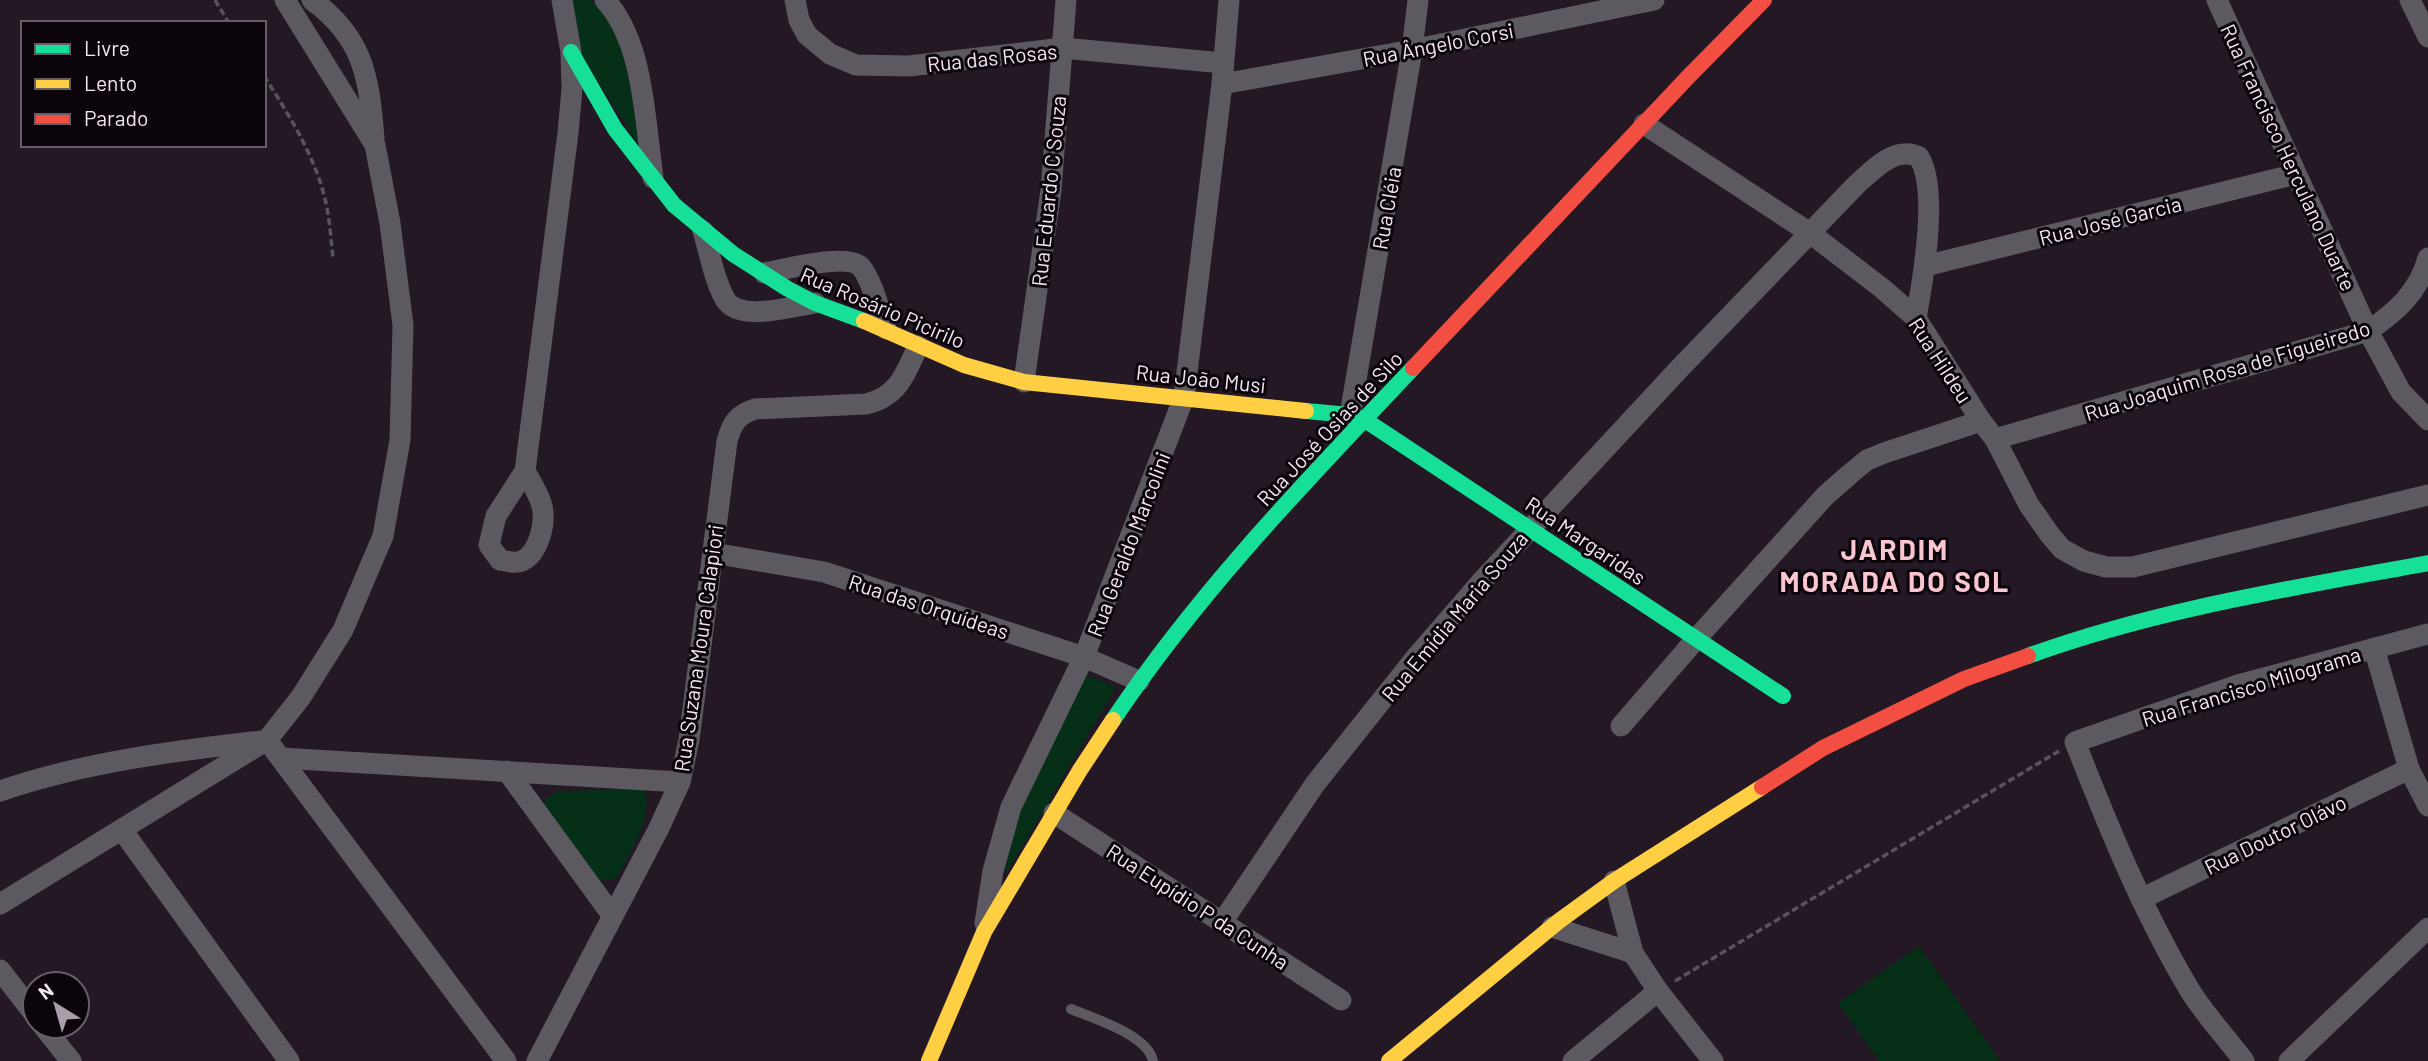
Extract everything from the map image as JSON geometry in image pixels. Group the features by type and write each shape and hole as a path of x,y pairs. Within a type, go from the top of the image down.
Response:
{"main road":[{"name":"Rua José Osias de Silo","path":"984,932 1117,711 1216,585 1358,417 1764,0"},
{"name":"Rua Rosário Picirilo","path":"571,52 615,129 674,205 703,231 764,273 815,303 886,329 964,365 1028,383"},
{"name":"Rua João Musi","path":"1028,383 1358,417"},
{"name":"Rua Margaridas","path":"1358,417 1783,696"},
{"path":"1388,1061 1552,927 1614,881 1823,748 1964,679 2057,645 2211,604 2428,563"},
{"name":"Rua Geraldo Marcolini","path":"929,1061 984,932"}],"street":[{"path":"285,0 374,145"},
{"path":"0,904 267,740 301,697 343,630 383,536 400,440 403,325 390,223 374,145 370,90 359,53 342,27 312,0"},
{"path":"524,471 572,89 571,52 562,0"},
{"path":"605,0 624,25 631,45 639,76 653,180"},
{"name":"Rua das Rosas","path":"795,0 799,20 807,35 830,54 856,65 909,66 1063,48 1223,73"},
{"name":"Rua Eduardo C Souza","path":"1028,383 1051,190 1066,0"},
{"name":"Rua Geraldo Marcolini","path":"984,932 993,871 1011,807 1084,657 1184,397 1223,73 1229,0"},
{"name":"Rua Cléia","path":"1358,417 1418,0"},
{"name":"Rua Ângelo Corsi","path":"1223,73 1412,50 1654,0"},
{"name":"Rua Francisco Herculano Duarte","path":"2217,0 2368,331 2401,392 2428,420"},
{"path":"2410,0 2428,37"},
{"name":"Rua Hildeu","path":"1643,124 1810,233 1916,318 1994,439 2029,505 2062,549 2084,561 2106,567 2133,567 2428,495"},
{"name":"Rua Emídia Maria Souza","path":"1223,921 1315,784 1417,656 1530,528 1810,233 1856,185 1893,156 1912,154 1919,157 1926,173 1925,266"},
{"name":"Rua José Garcia","path":"1925,266 2296,174"},
{"path":"703,231 719,285 731,306 758,312 815,303"},
{"name":"Rua Joaquim Rosa de Figueiredo","path":"1994,439 2368,331 2395,313 2412,293 2428,258"},
{"path":"764,273 830,262 853,262 866,274 886,329"},
{"path":"1916,318 1925,266"},
{"name":"Rua Suzana Moura Calapiori","path":"281,758 680,782 689,740 727,440 735,419 742,414 768,407 866,404 880,401 901,383 918,346"},
{"path":"1621,726 1825,496 1867,460 1980,421"},
{"name":"Rua das Orquídeas","path":"713,554 824,572 1084,657 1139,681"},
{"name":"Rua Francisco Milograma","path":"2075,742 2238,685 2428,634"},
{"path":"2374,648 2409,769 2428,806"},
{"path":"267,740 506,1061"},
{"path":"0,791 40,777 85,766 181,750 267,740"},
{"path":"2075,742 2116,845 2141,899 2190,991 2244,1061"},
{"name":"Rua Doutor Olávo","path":"2141,899 2409,769"},
{"path":"507,771 612,915"},
{"path":"537,1061 659,828 680,782"},
{"name":"Rua Eupídio P da Cunha","path":"1054,813 1341,1000"},
{"path":"122,830 289,1061"},
{"path":"1614,881 1633,953 1658,991 1713,1061"},
{"path":"1552,927 1633,953"},
{"path":"2289,1061 2428,929"},
{"path":"0,970 21,997"},
{"path":"1573,1061 1658,991"},
{"path":"54,1040 71,1061"}],"lane":[{"path":"1071,1009 1127,1033 1147,1050 1153,1061"}],"path":[{"path":"215,0 228,21"},
{"path":"266,79 286,110 317,173 327,208 333,257"},
{"path":"1658,991 2075,742"}],"green space":[{"path":"570,0 591,0 605,12 620,36 643,152 574,43"},
{"path":"1082,673 1116,687 1007,872 999,867 1013,820"},
{"path":"645,789 646,812 634,846 617,878 600,881 543,803 556,791"},
{"path":"1919,946 2000,1061 1879,1061 1838,1003"}],"traffic: fast":[{"path":"571,52 615,129 674,205 733,254 788,289 815,303 864,321"},
{"path":"1113,720 1146,672 1218,581 1413,368"},
{"path":"1306,411 1350,415 1365,420 1783,696"},
{"path":"2028,656 2126,625 2226,601 2428,563"}],"traffic: slow":[{"path":"864,321 964,365 1024,382 1306,411"},
{"path":"929,1061 984,932 1080,770 1113,720"},
{"path":"1389,1061 1559,921 1614,881 1762,787"}],"traffic: jam":[{"path":"1413,368 1764,0"},
{"path":"1762,787 1823,748 1964,679 2028,656"}],"district":[{"name":"JARDIM MORADA DO SOL","path":"1895,565"}]}
